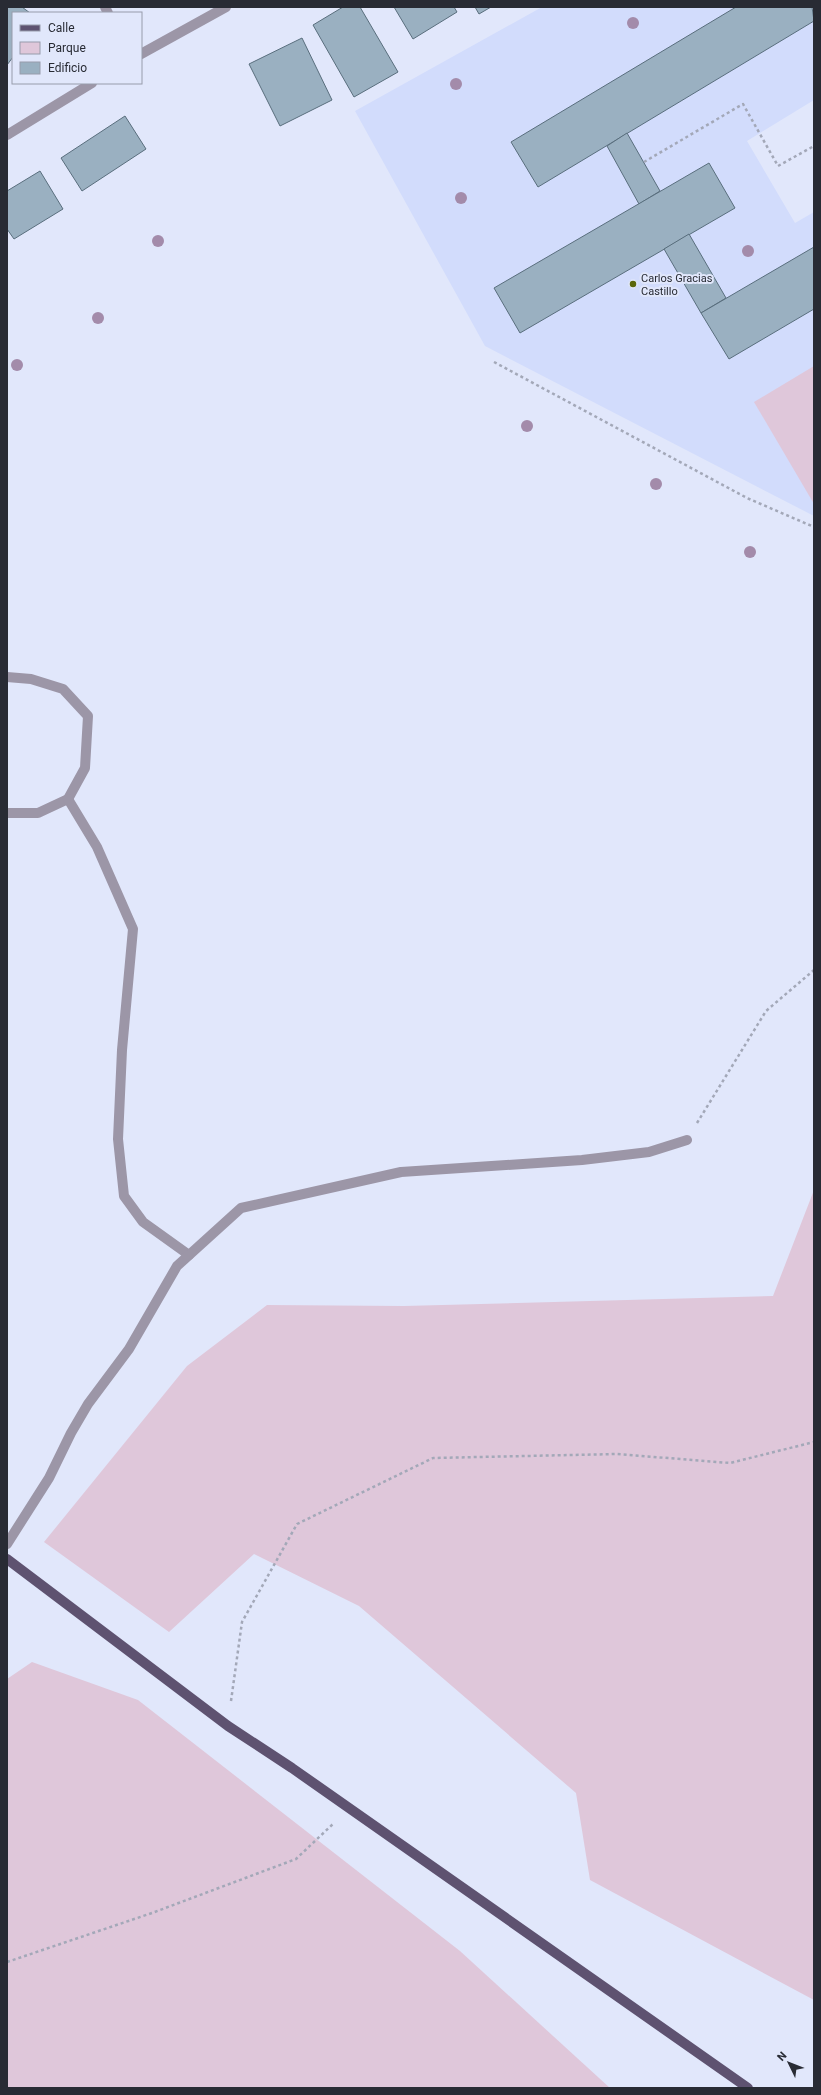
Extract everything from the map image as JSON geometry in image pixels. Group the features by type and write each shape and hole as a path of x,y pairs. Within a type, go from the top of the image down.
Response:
{"main road":[{"path":"7,1559 228,1726 350,1809 748,2088"}],"street":[{"path":"142,53 226,7"},
{"path":"7,135 90,84"},
{"path":"7,677 31,679 63,689 88,716 85,768 68,799 38,813 7,813"},
{"path":"68,799 96,848 133,929 122,1050 118,1139 124,1196 143,1222 189,1255"},
{"path":"7,1544 49,1478 71,1433 88,1404 128,1349 177,1266 241,1208 402,1172 582,1160 649,1152 687,1140"}],"path":[{"path":"644,162 743,104 778,166 814,146"},
{"path":"494,362 747,498 814,527"},
{"path":"687,1140 766,1011 814,970"},
{"path":"228,1726 242,1622 297,1524 433,1458 617,1454 730,1463 814,1442"},
{"path":"7,1962 152,1913 296,1859 350,1809"}],"shaded area":[{"name":"Carlos Gracias Castillo","path":"542,7 814,7 814,100 747,141 795,223 814,212 814,516 485,346 355,111"}],"green space":[{"path":"814,366 814,504 754,402"},
{"path":"814,1190 814,2000 590,1880 576,1793 359,1606 254,1554 169,1632 44,1542 187,1366 267,1305 404,1306 773,1296"},
{"path":"32,1662 138,1700 460,1951 610,2088 7,2088 7,1679"}],"building":[{"path":"7,7 22,7 29,12 12,12 12,58 7,65"},
{"path":"343,7 360,7 398,72 354,97 313,25"},
{"path":"394,7 454,7 457,12 413,39"},
{"path":"475,7 491,7 479,14"},
{"path":"736,7 812,7 814,21 538,187 511,142"},
{"path":"302,38 332,100 280,126 249,64"},
{"path":"125,116 146,149 82,191 61,158"},
{"path":"627,133 660,191 639,204 607,146"},
{"path":"709,163 735,208 520,333 494,288"},
{"path":"40,171 63,209 14,239 7,229 7,191"},
{"path":"689,234 726,298 701,313 664,249"},
{"path":"814,247 814,309 729,359 701,313"}],"place":[{"name":"Carlos Gracias Castillo","path":"633,284"}]}
